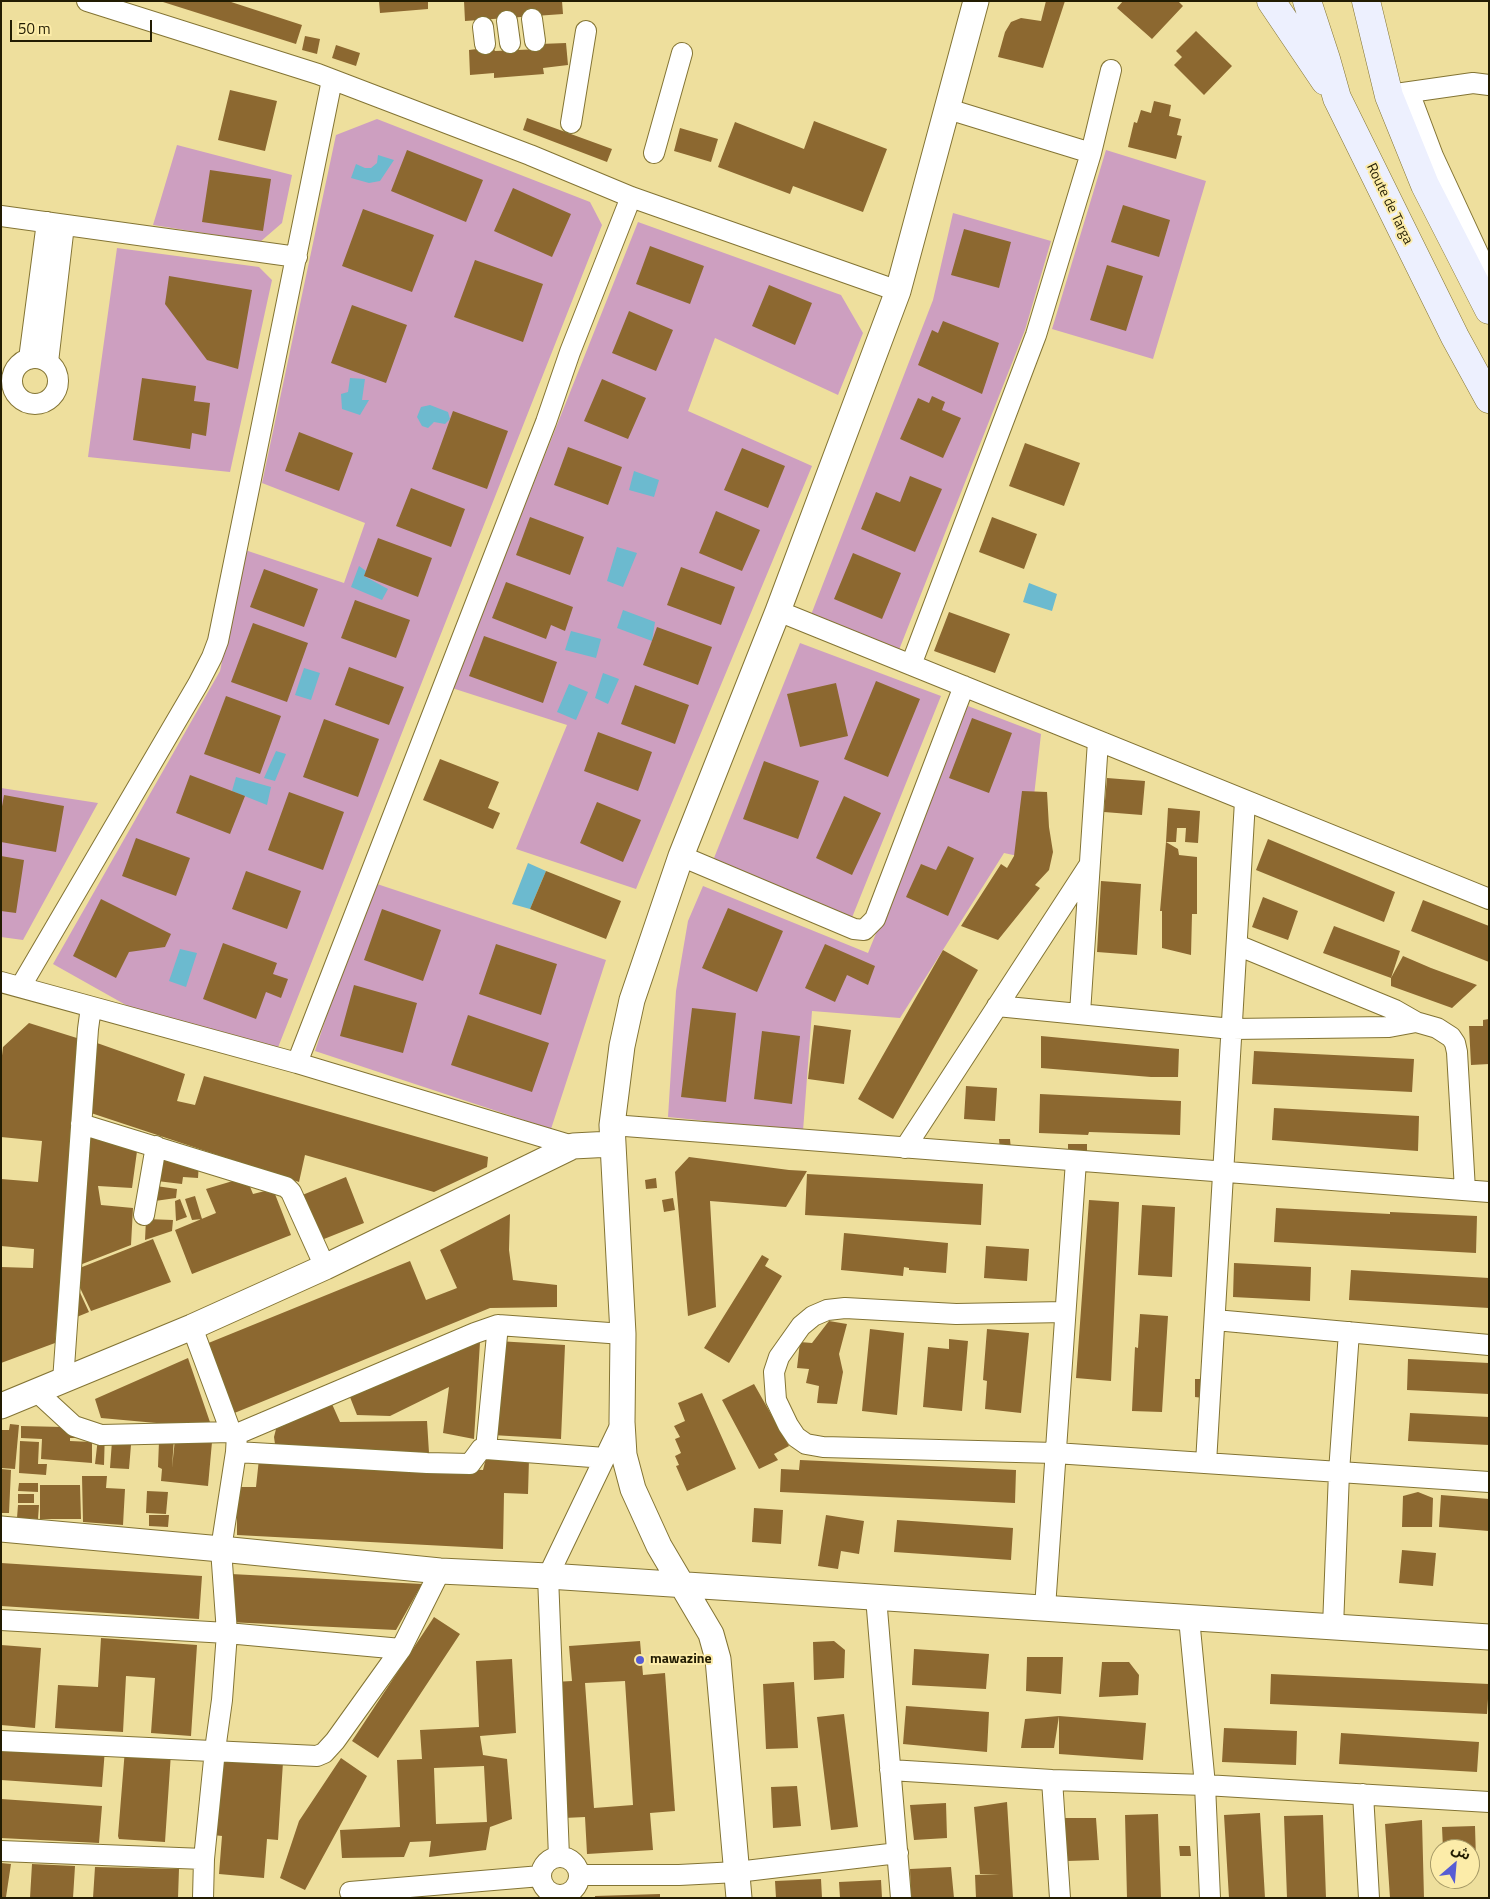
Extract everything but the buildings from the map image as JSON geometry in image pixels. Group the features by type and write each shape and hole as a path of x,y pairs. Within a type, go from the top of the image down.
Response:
{"main road":[{"path":"1271,1 1336,98"},
{"name":"Route de Targa","path":"1307,1 1326,59 1336,98 1451,328 1489,399"},
{"path":"1366,1 1399,94 1425,184 1489,310"}],"street":[{"path":"87,1 332,80 530,155 631,197 898,291"},
{"path":"739,1898 718,1659 711,1634 659,1546 633,1489 624,1456 622,1422 623,1334 612,1135 626,1025 632,1000 681,856 778,611 898,291 976,1"},
{"path":"532,19 535,41"},
{"path":"507,21 510,43"},
{"path":"571,123 586,30"},
{"path":"654,152 682,52"},
{"path":"911,665 1036,335 1091,153 1111,70"},
{"path":"22,986 212,657 218,641 332,80"},
{"path":"1489,85 1473,83 1399,94 1433,156 1489,277"},
{"path":"948,109 1091,153"},
{"path":"297,1063 546,422 570,352 631,197"},
{"path":"1,216 297,257"},
{"path":"38,360 55,223"},
{"path":"778,611 1489,899"},
{"path":"681,856 854,929 864,930 875,918 964,686"},
{"path":"1080,1013 1088,867 1095,800 1098,740"},
{"path":"1206,1463 1246,801"},
{"path":"904,1148 1088,867"},
{"path":"1237,945 1395,1010 1416,1022 1445,1032 1455,1043 1465,1190"},
{"path":"1,982 22,986 91,1007 297,1063 573,1146"},
{"path":"997,1006 1232,1029 1389,1027 1416,1022"},
{"path":"63,1381 91,1007"},
{"path":"81,1124 286,1187 291,1192 325,1268"},
{"path":"1,1406 192,1327 325,1268 573,1146 612,1135 904,1148 1489,1192"},
{"path":"144,1215 156,1146"},
{"path":"1045,1608 1076,1161"},
{"path":"1065,1312 956,1314 845,1308 826,1310 812,1316 801,1326 779,1357 774,1372 776,1400 796,1437 806,1444 823,1447 1056,1453 1489,1482"},
{"path":"1215,1320 1489,1345"},
{"path":"234,1439 475,1333 498,1325 623,1334"},
{"path":"486,1449 498,1325"},
{"path":"192,1327 234,1439 221,1549 227,1632 222,1700 204,1859 203,1898"},
{"path":"1333,1627 1339,1472 1349,1332"},
{"path":"37,1392 74,1426 87,1432 101,1435 234,1439 427,1463 470,1464 481,1449 605,1458"},
{"path":"559,1857 548,1576 622,1422"},
{"path":"1,1529 440,1571 548,1576 1489,1637"},
{"path":"1,1741 317,1756 324,1753 335,1741 400,1648 440,1571"},
{"path":"876,1597 901,1898"},
{"path":"1189,1618 1205,1785 1210,1898"},
{"path":"1,1620 227,1632 400,1648"},
{"path":"890,1770 1052,1780 1205,1785 1489,1802"},
{"path":"1052,1780 1060,1898"},
{"path":"1363,1794 1370,1898"},
{"path":"1,1852 204,1859"},
{"path":"579,1875 679,1875 737,1872 898,1853"},
{"path":"559,1857 573,1862 579,1875 578,1882 574,1888 560,1896 546,1890 540,1876 546,1863 552,1858 559,1857"},
{"path":"350,1892 540,1876"}],"shaded area":[{"path":"377,119 590,202 602,225 277,1050 133,1009 53,964 220,671 245,550 344,583 365,523 262,483 336,135"},
{"path":"177,145 292,175 282,223 260,242 153,225"},
{"path":"1106,150 1206,181 1153,359 1052,329"},
{"path":"953,213 1051,241 1025,330 897,655 809,620 933,300"},
{"path":"638,222 841,295 863,333 838,395 715,338 688,411 812,466 636,889 516,849 567,725 452,688"},
{"path":"117,248 259,267 272,280 230,472 88,457"},
{"path":"800,643 941,696 851,920 712,863"},
{"path":"968,706 1041,734 1027,858 1004,853 900,1018 812,1011 803,1131 668,1117 676,991 688,921 703,886 868,953"},
{"path":"1,788 98,803 23,940 1,937"},
{"path":"371,882 606,960 551,1129 315,1051"}],"water":[{"path":"378,155 394,160 380,181 369,183 351,178 356,164 365,168 371,168 377,163"},
{"path":"350,378 365,379 362,400 369,400 360,415 342,409 341,394 348,392"},
{"path":"430,405 448,412 450,419 445,424 434,422 428,428 422,426 417,417 421,407"},
{"path":"634,471 659,480 654,497 629,490"},
{"path":"617,547 637,553 623,587 607,581"},
{"path":"359,566 366,571 364,576 388,589 382,600 351,587"},
{"path":"1029,583 1057,594 1052,611 1023,602"},
{"path":"623,610 655,622 652,641 617,628"},
{"path":"571,631 601,639 596,658 565,650"},
{"path":"304,668 320,673 311,700 295,695"},
{"path":"603,673 619,679 608,704 595,698"},
{"path":"569,684 588,692 576,720 557,712"},
{"path":"276,751 286,754 275,781 264,778"},
{"path":"236,777 271,787 267,805 232,791"},
{"path":"528,863 546,871 530,909 512,904"},
{"path":"180,949 197,953 186,987 169,981"}],"place":[{"name":"mawazine","path":"640,1660"}]}
